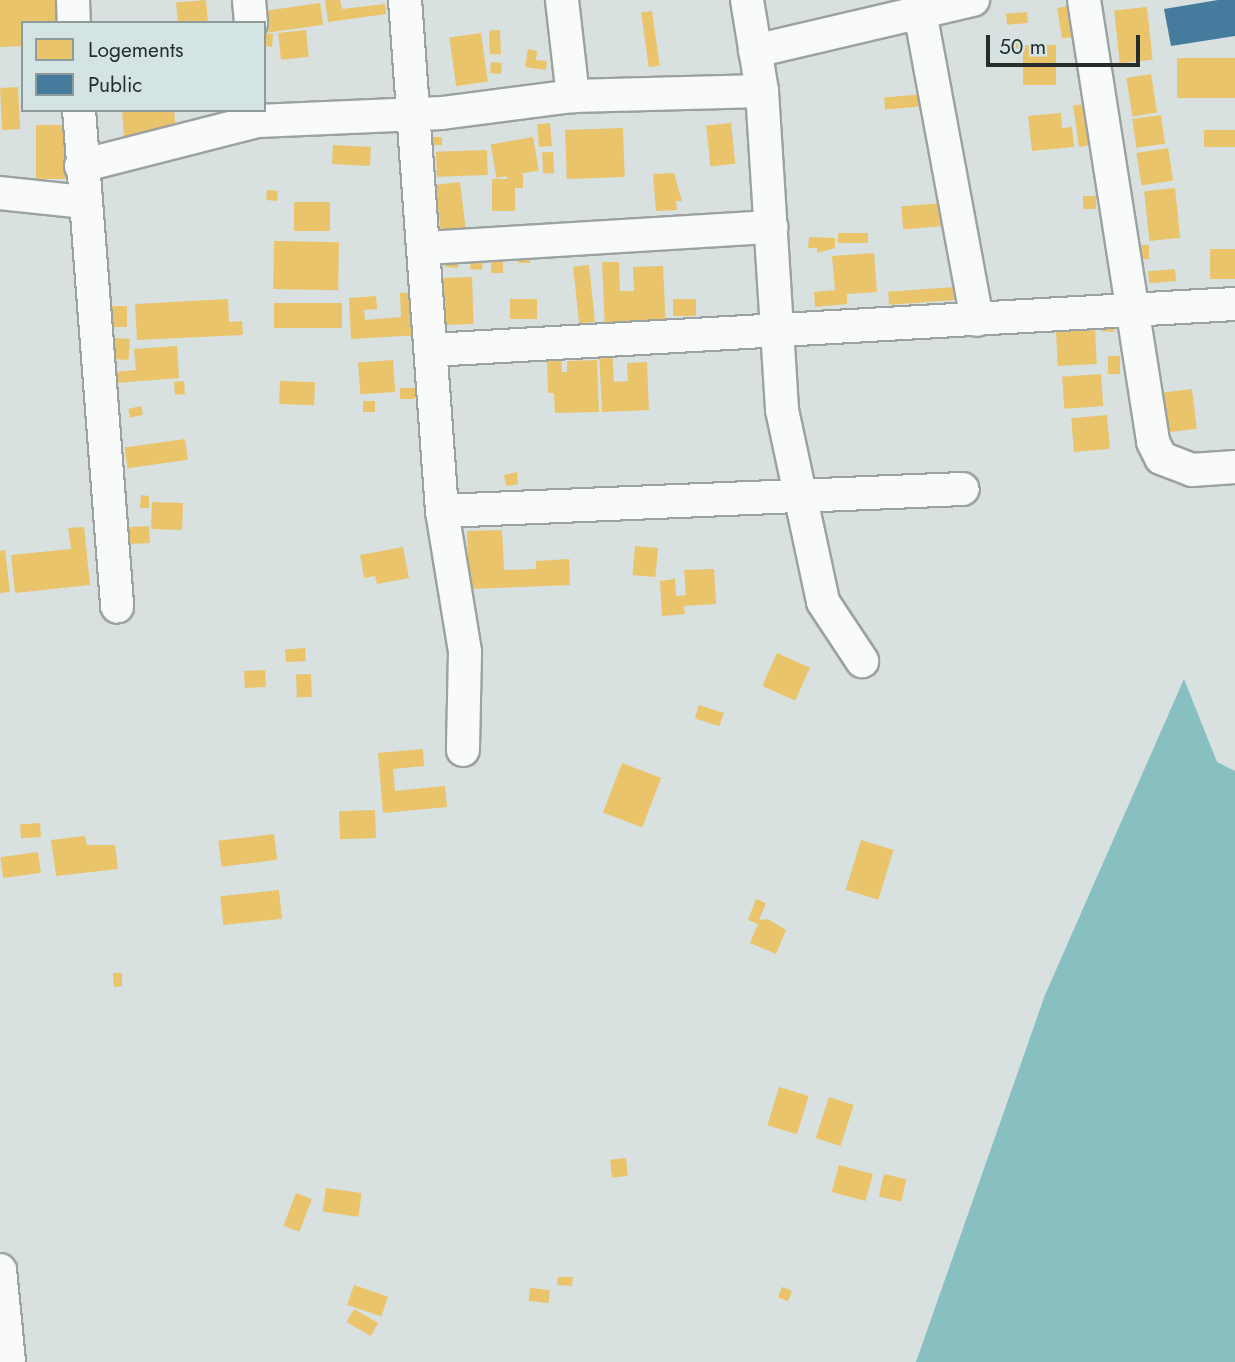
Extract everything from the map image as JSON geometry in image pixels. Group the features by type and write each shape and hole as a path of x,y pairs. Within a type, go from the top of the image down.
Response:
{"street":[{"path":"73,0 74,21"},
{"path":"249,0 251,21"},
{"path":"405,0 426,248 442,511 465,652 463,750"},
{"path":"562,0 573,96"},
{"path":"747,0 762,91 782,410 823,602 862,661"},
{"path":"755,51 973,0"},
{"path":"1084,0 1153,442 1161,458 1192,470 1235,467"},
{"path":"920,12 977,320"},
{"path":"81,166 258,116 416,113 573,96 762,91"},
{"path":"79,112 81,166 117,607"},
{"path":"0,193 84,202"},
{"path":"426,248 771,227"},
{"path":"432,350 1235,304"},
{"path":"442,511 963,489"},
{"path":"0,1270 9,1362"}],"water":[{"path":"1184,679 1217,762 1235,771 1235,1362 916,1362 1045,995"}],"building: Logements":[{"path":"0,0 67,0 68,21 21,21 21,46 0,47"},
{"path":"206,0 208,21 178,21 176,3"},
{"path":"325,0 340,0 342,9 385,4 386,14 328,22"},
{"path":"320,3 323,25 269,32 266,11"},
{"path":"1069,6 1074,37 1062,38 1057,8"},
{"path":"1147,7 1153,60 1120,63 1114,10"},
{"path":"652,11 660,65 649,67 641,13"},
{"path":"1027,12 1028,23 1007,25 1006,14"},
{"path":"306,30 309,57 281,60 278,33"},
{"path":"489,30 500,30 501,54 490,54"},
{"path":"266,33 273,34 272,47 266,46"},
{"path":"481,33 488,82 456,86 449,37"},
{"path":"1011,37 1021,38 1020,49 1010,48"},
{"path":"1023,45 1056,45 1056,85 1023,85"},
{"path":"528,49 537,51 536,60 547,61 546,70 525,67"},
{"path":"1177,58 1235,58 1235,98 1177,98"},
{"path":"491,62 502,63 501,74 490,73"},
{"path":"1151,74 1157,113 1132,116 1126,78"},
{"path":"18,87 20,129 2,130 0,88"},
{"path":"925,94 926,106 885,110 884,98"},
{"path":"1084,104 1090,146 1079,147 1073,106"},
{"path":"122,112 174,112 176,134 124,138"},
{"path":"1061,113 1062,128 1072,127 1074,147 1032,151 1028,116"},
{"path":"1161,115 1165,144 1136,148 1132,119"},
{"path":"550,123 552,146 539,147 537,124"},
{"path":"731,123 735,164 710,166 706,126"},
{"path":"36,125 75,125 75,179 36,179"},
{"path":"623,128 625,177 567,179 565,130"},
{"path":"1204,130 1235,130 1235,147 1204,147"},
{"path":"429,137 442,137 442,145 429,145"},
{"path":"533,137 539,170 497,178 491,144"},
{"path":"333,145 371,147 370,166 332,164"},
{"path":"1168,148 1173,181 1142,186 1136,153"},
{"path":"487,150 488,175 437,177 436,152"},
{"path":"553,152 554,173 543,174 542,153"},
{"path":"674,173 682,201 676,201 677,210 656,211 653,174"},
{"path":"507,174 523,174 523,188 515,188 515,211 492,211 492,179 507,179"},
{"path":"460,182 466,231 441,234 435,185"},
{"path":"1175,188 1180,238 1149,241 1144,191"},
{"path":"267,190 278,191 277,201 266,200"},
{"path":"1083,196 1096,196 1096,209 1083,209"},
{"path":"294,202 330,202 330,231 294,231"},
{"path":"941,203 943,226 903,229 901,206"},
{"path":"838,233 868,233 868,243 838,243"},
{"path":"809,237 835,238 835,248 817,253 817,248 808,248"},
{"path":"274,241 339,242 338,290 273,289"},
{"path":"1136,245 1149,245 1149,259 1136,259"},
{"path":"1210,249 1235,249 1235,279 1210,279"},
{"path":"518,252 530,252 530,263 518,263"},
{"path":"874,253 877,292 847,294 847,304 815,307 814,292 835,290 832,256"},
{"path":"458,254 458,268 445,267 445,255"},
{"path":"491,257 503,257 503,273 491,273"},
{"path":"471,258 483,259 482,270 470,269"},
{"path":"602,262 619,262 620,291 634,291 633,267 663,266 666,330 605,331"},
{"path":"589,265 595,322 579,323 573,267"},
{"path":"1175,269 1176,281 1149,283 1148,271"},
{"path":"472,277 474,324 442,325 440,278"},
{"path":"955,287 956,300 889,305 888,292"},
{"path":"417,292 420,335 351,339 349,298 376,296 377,309 364,310 365,320 401,317 400,293"},
{"path":"228,299 229,322 242,321 243,335 137,340 135,304"},
{"path":"510,299 537,299 537,319 510,319"},
{"path":"673,299 696,299 696,316 673,316"},
{"path":"274,303 342,303 342,328 274,328"},
{"path":"112,306 127,306 127,327 112,327"},
{"path":"1102,321 1115,322 1114,332 1101,331"},
{"path":"1095,330 1097,364 1058,366 1056,332"},
{"path":"114,338 130,339 128,360 113,359"},
{"path":"177,346 179,378 116,383 115,372 136,370 134,349"},
{"path":"612,349 614,382 628,381 627,363 647,362 649,410 602,412 599,350"},
{"path":"561,350 562,372 567,372 567,361 597,360 599,412 555,413 554,393 548,393 547,351"},
{"path":"1108,356 1120,356 1120,374 1108,374"},
{"path":"393,360 395,392 360,394 358,362"},
{"path":"1101,374 1103,406 1064,409 1062,377"},
{"path":"184,381 185,394 175,395 174,382"},
{"path":"280,381 315,382 314,405 279,404"},
{"path":"400,388 415,388 415,399 400,399"},
{"path":"1192,389 1197,429 1166,432 1161,393"},
{"path":"363,401 375,401 375,412 363,412"},
{"path":"141,406 143,415 130,418 128,409"},
{"path":"1107,415 1110,449 1074,452 1071,418"},
{"path":"185,439 188,460 128,468 125,447"},
{"path":"517,472 518,484 506,486 504,475"},
{"path":"141,495 149,496 149,508 140,508"},
{"path":"152,502 183,503 182,530 151,529"},
{"path":"149,526 150,543 130,544 129,527"},
{"path":"84,527 90,585 15,593 11,555 71,549 68,528"},
{"path":"502,530 504,570 536,569 536,561 569,559 570,585 469,589 467,531"},
{"path":"635,546 658,548 655,577 632,575"},
{"path":"403,547 409,578 377,584 375,576 364,578 360,555"},
{"path":"5,550 10,592 0,593 0,551"},
{"path":"714,569 716,604 684,606 685,614 662,616 660,581 675,579 676,596 686,595 684,570"},
{"path":"305,648 306,661 286,662 285,649"},
{"path":"777,653 810,668 795,701 762,686"},
{"path":"265,670 266,687 245,688 244,671"},
{"path":"311,674 312,697 297,698 296,675"},
{"path":"699,705 724,713 719,726 695,718"},
{"path":"423,749 424,766 393,769 395,791 445,786 447,807 383,813 378,753"},
{"path":"622,763 661,778 642,828 603,812"},
{"path":"375,810 376,838 340,839 339,811"},
{"path":"40,823 41,837 21,838 20,824"},
{"path":"274,834 277,860 222,867 218,841"},
{"path":"85,836 87,845 115,845 118,869 56,876 51,840"},
{"path":"861,840 894,850 878,900 846,890"},
{"path":"38,852 41,873 3,878 0,857"},
{"path":"279,890 282,919 223,925 220,896"},
{"path":"756,899 766,903 759,920 768,919 786,930 776,954 750,943 758,924 748,920"},
{"path":"113,973 122,973 122,986 114,987"},
{"path":"779,1087 809,1096 797,1134 767,1125"},
{"path":"829,1097 854,1105 840,1146 816,1138"},
{"path":"626,1158 628,1176 612,1178 610,1160"},
{"path":"839,1165 873,1174 866,1201 832,1192"},
{"path":"884,1174 906,1179 901,1202 879,1196"},
{"path":"326,1188 362,1193 358,1217 323,1212"},
{"path":"296,1193 312,1199 299,1232 283,1226"},
{"path":"558,1277 573,1277 572,1286 557,1285"},
{"path":"354,1285 388,1297 381,1317 347,1305"},
{"path":"782,1287 792,1291 788,1301 778,1297"},
{"path":"530,1288 550,1290 549,1303 529,1301"},
{"path":"354,1309 378,1323 371,1336 346,1322"}],"building: Public":[{"path":"1218,0 1235,0 1235,36 1171,46 1164,9"}]}
